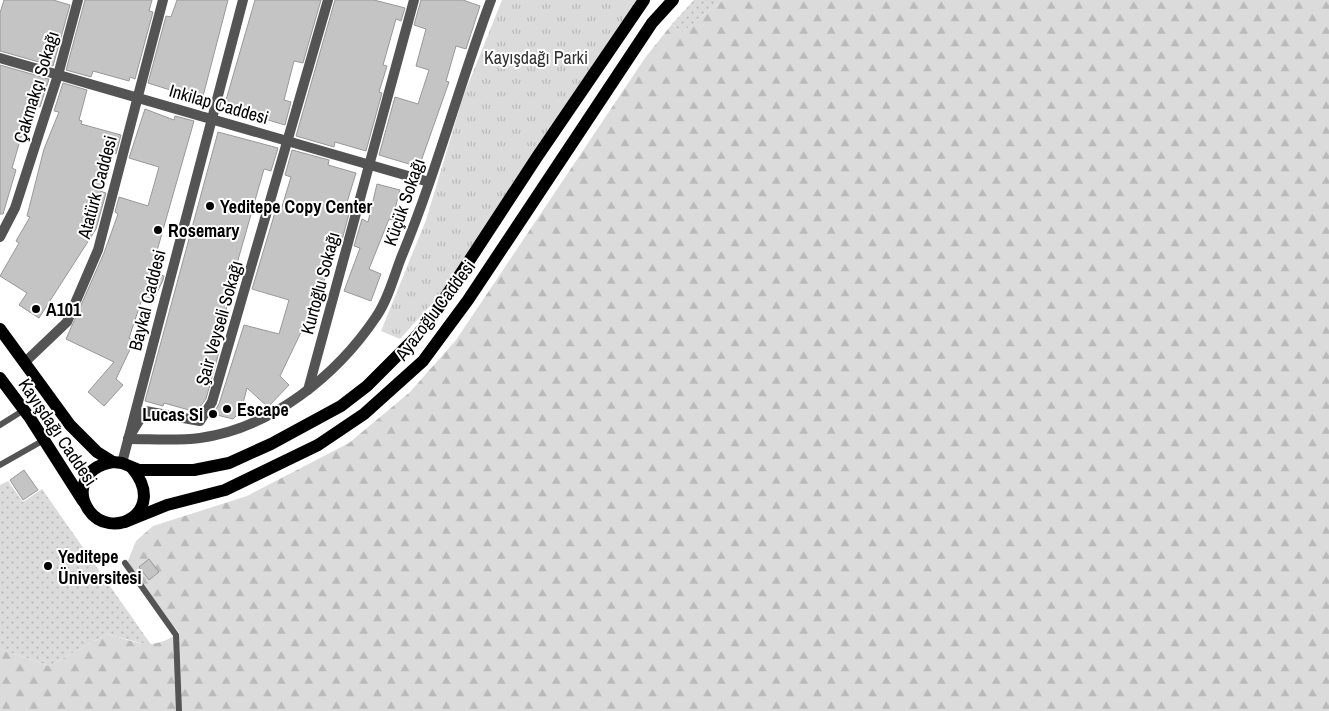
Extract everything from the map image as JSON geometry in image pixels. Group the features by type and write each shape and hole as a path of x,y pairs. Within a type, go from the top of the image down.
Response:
{"main road":[{"name":"Ayazoğlu Caddesi","path":"122,464 194,470 229,463 313,422 341,406 367,386 413,340 433,316 537,157 644,0"},
{"name":"Ayazoğlu Caddesi","path":"125,522 167,506 225,490 318,445 364,414 423,361 468,300 652,23 673,0"},
{"name":"Kayışdağı Caddesi","path":"0,329 70,424 97,452 122,464"},
{"name":"Kayışdağı Caddesi","path":"0,378 24,410 86,507"},
{"path":"122,464 142,480 144,500 136,515 125,522 107,523 92,514 86,507 83,498 85,481 96,468 122,464"}],"street":[{"name":"Çakmakçı Sokağı","path":"0,237 15,208 58,75 78,0"},
{"name":"Atatürk Caddesi","path":"24,363 66,322 94,259 163,0"},
{"name":"Baykal Caddesi","path":"122,464 243,0"},
{"name":"Şair Veyseli Sokağı","path":"128,439 144,410 200,421 212,402 289,142 328,0"},
{"name":"Kurtoğlu Sokağı","path":"308,390 414,0"},
{"name":"Küçük Sokağı","path":"308,390 333,370 377,316 413,229 490,0"},
{"name":"Inkilap Caddesi","path":"0,58 428,182"},
{"path":"128,439 200,438 235,428 272,412 308,390"}],"lane":[{"path":"0,425 24,410"},
{"path":"0,465 44,440"},
{"path":"125,563 176,635 179,711"}],"green space":[{"name":"Kayışdağı Parki","path":"502,0 641,0 438,297 400,339 381,331 426,220 463,97"},
{"path":"694,0 722,0 682,33 672,24"},
{"path":"722,0 1329,0 1329,711 0,711 0,649 49,666 107,634 144,644 152,644 169,639 179,633 127,563 136,541 153,526 247,496 349,443 410,392 456,340 645,58 672,24 682,33"},
{"path":"8,481 23,502 42,489 152,646 107,634 49,666 0,649 0,485"}],"building":[{"path":"4,0 53,0 70,5 53,66 0,51 0,13"},
{"path":"85,0 152,0 149,11 153,12 135,79 130,77 129,81 93,71 91,77 66,70"},
{"path":"177,0 228,0 202,100 148,83 166,16 171,17"},
{"path":"255,0 321,0 303,63 294,61 284,100 291,102 285,125 224,107"},
{"path":"335,0 374,0 405,8 401,21 396,19 383,65 387,66 379,92 382,93 366,151 335,142 334,147 296,136"},
{"path":"421,0 463,0 480,6 466,49 456,46 446,81 449,82 419,167 379,155 395,97 418,104 429,70 416,66 426,29 414,25"},
{"path":"0,65 49,79 40,107 36,106 28,129 24,127 12,168 16,170 3,214 0,214"},
{"path":"63,83 87,90 79,120 82,121 81,124 121,135 116,154 112,152 110,155 100,191 106,193 96,229 39,318 19,305 27,293 0,276 19,243 16,241 30,217 27,216 44,149 59,112 54,111"},
{"path":"145,109 174,120 175,116 194,121 151,272 164,276 163,280 154,299 143,296 129,338 134,341 116,379 123,385 104,406 88,392 114,362 66,339 104,253 118,214 115,212 119,197 148,206 159,167 129,158"},
{"path":"218,132 278,148 271,171 264,169 232,281 224,320 219,318 210,350 219,352 206,399 196,412 164,403 163,406 145,401"},
{"path":"292,150 329,160 328,165 356,173 344,212 349,214 342,240 337,239 324,281 320,279 306,327 304,326 280,376 289,385 268,407 247,388 241,411 233,419 213,414 219,404 244,325 279,334 289,300 252,289 276,209 281,210 291,177 285,175"},
{"path":"377,184 400,190 392,220 389,219 369,269 381,274 371,301 344,291 360,248 354,246 362,219 368,222"},
{"path":"24,470 38,490 23,500 10,480"},
{"path":"149,559 159,572 149,580 139,567"}],"place":[{"name":"Yeditepe Copy Center","path":"210,206"},
{"name":"Rosemary","path":"158,230"},
{"name":"A101","path":"36,309"},
{"name":"Escape","path":"227,409"},
{"name":"Lucas Si","path":"213,414"},
{"name":"Yeditepe Üniversitesi","path":"48,566"}]}
